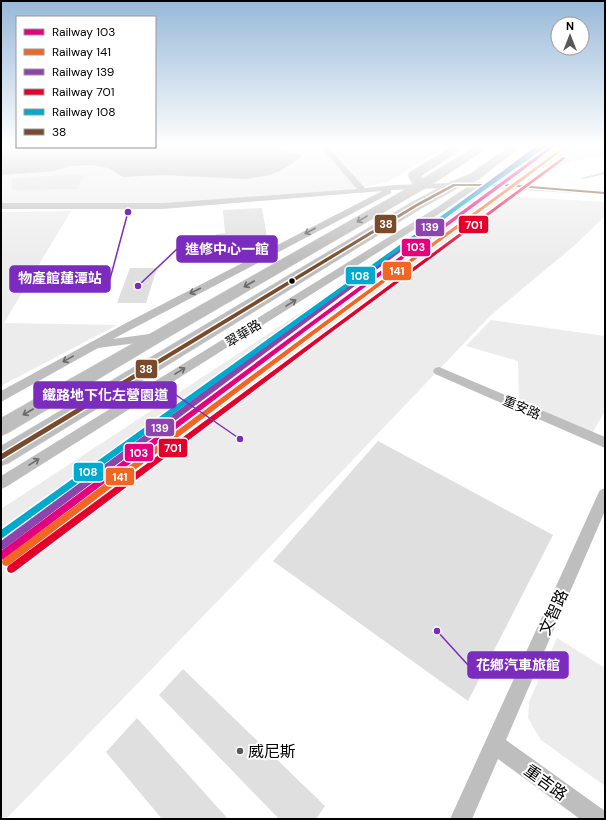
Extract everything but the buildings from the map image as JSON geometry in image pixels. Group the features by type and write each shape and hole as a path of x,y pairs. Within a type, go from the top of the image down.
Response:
{"main road":[{"path":"1,428 413,183"},
{"name":"翠華路","path":"1,456 422,203 454,185 461,183"}],"street":[{"path":"356,183 363,191"},
{"path":"1,206 163,206 363,191 395,187 409,183"},
{"path":"1,397 132,324 395,187 409,183"},
{"path":"438,183 454,185"},
{"name":"翠華路","path":"1,483 444,207 471,183"},
{"path":"508,183 605,193"},
{"path":"110,364 121,341 132,324"},
{"path":"89,347 121,341 156,337"},
{"name":"重安路","path":"439,371 605,443"},
{"name":"文智路","path":"461,819 605,494"},
{"name":"重吉路","path":"494,744 598,819"}],"shaded area":[{"path":"1,183 382,183 342,191 179,203 1,204"},
{"path":"485,195 605,202 605,216 575,245 491,315 243,575 6,819 1,819 1,509 474,199"},
{"path":"71,211 4,323 117,325 1,386 1,212"},
{"path":"491,320 605,336 605,411 592,433 519,401 518,361 466,346"},
{"path":"557,638 605,668 605,786 541,740 528,718 529,702"}],"rail line":[{"name":"139","path":"1,546 489,183"},
{"name":"108","path":"1,535 403,245 492,183"},
{"name":"103","path":"1,556 503,183"},
{"name":"141","path":"6,562 516,183"},
{"name":"701","path":"11,569 530,183"}],"transit line":[{"name":"38","path":"1,457 417,205 454,185 504,185 605,193"}],"place":[{"name":"物產館蓮潭站","path":"128,212"},
{"name":"進修中心一館","path":"138,286"},
{"name":"鐵路地下化左營園道","path":"240,439"},
{"name":"花鄉汽車旅館","path":"437,631"},
{"name":"威尼斯","path":"240,751"}]}
